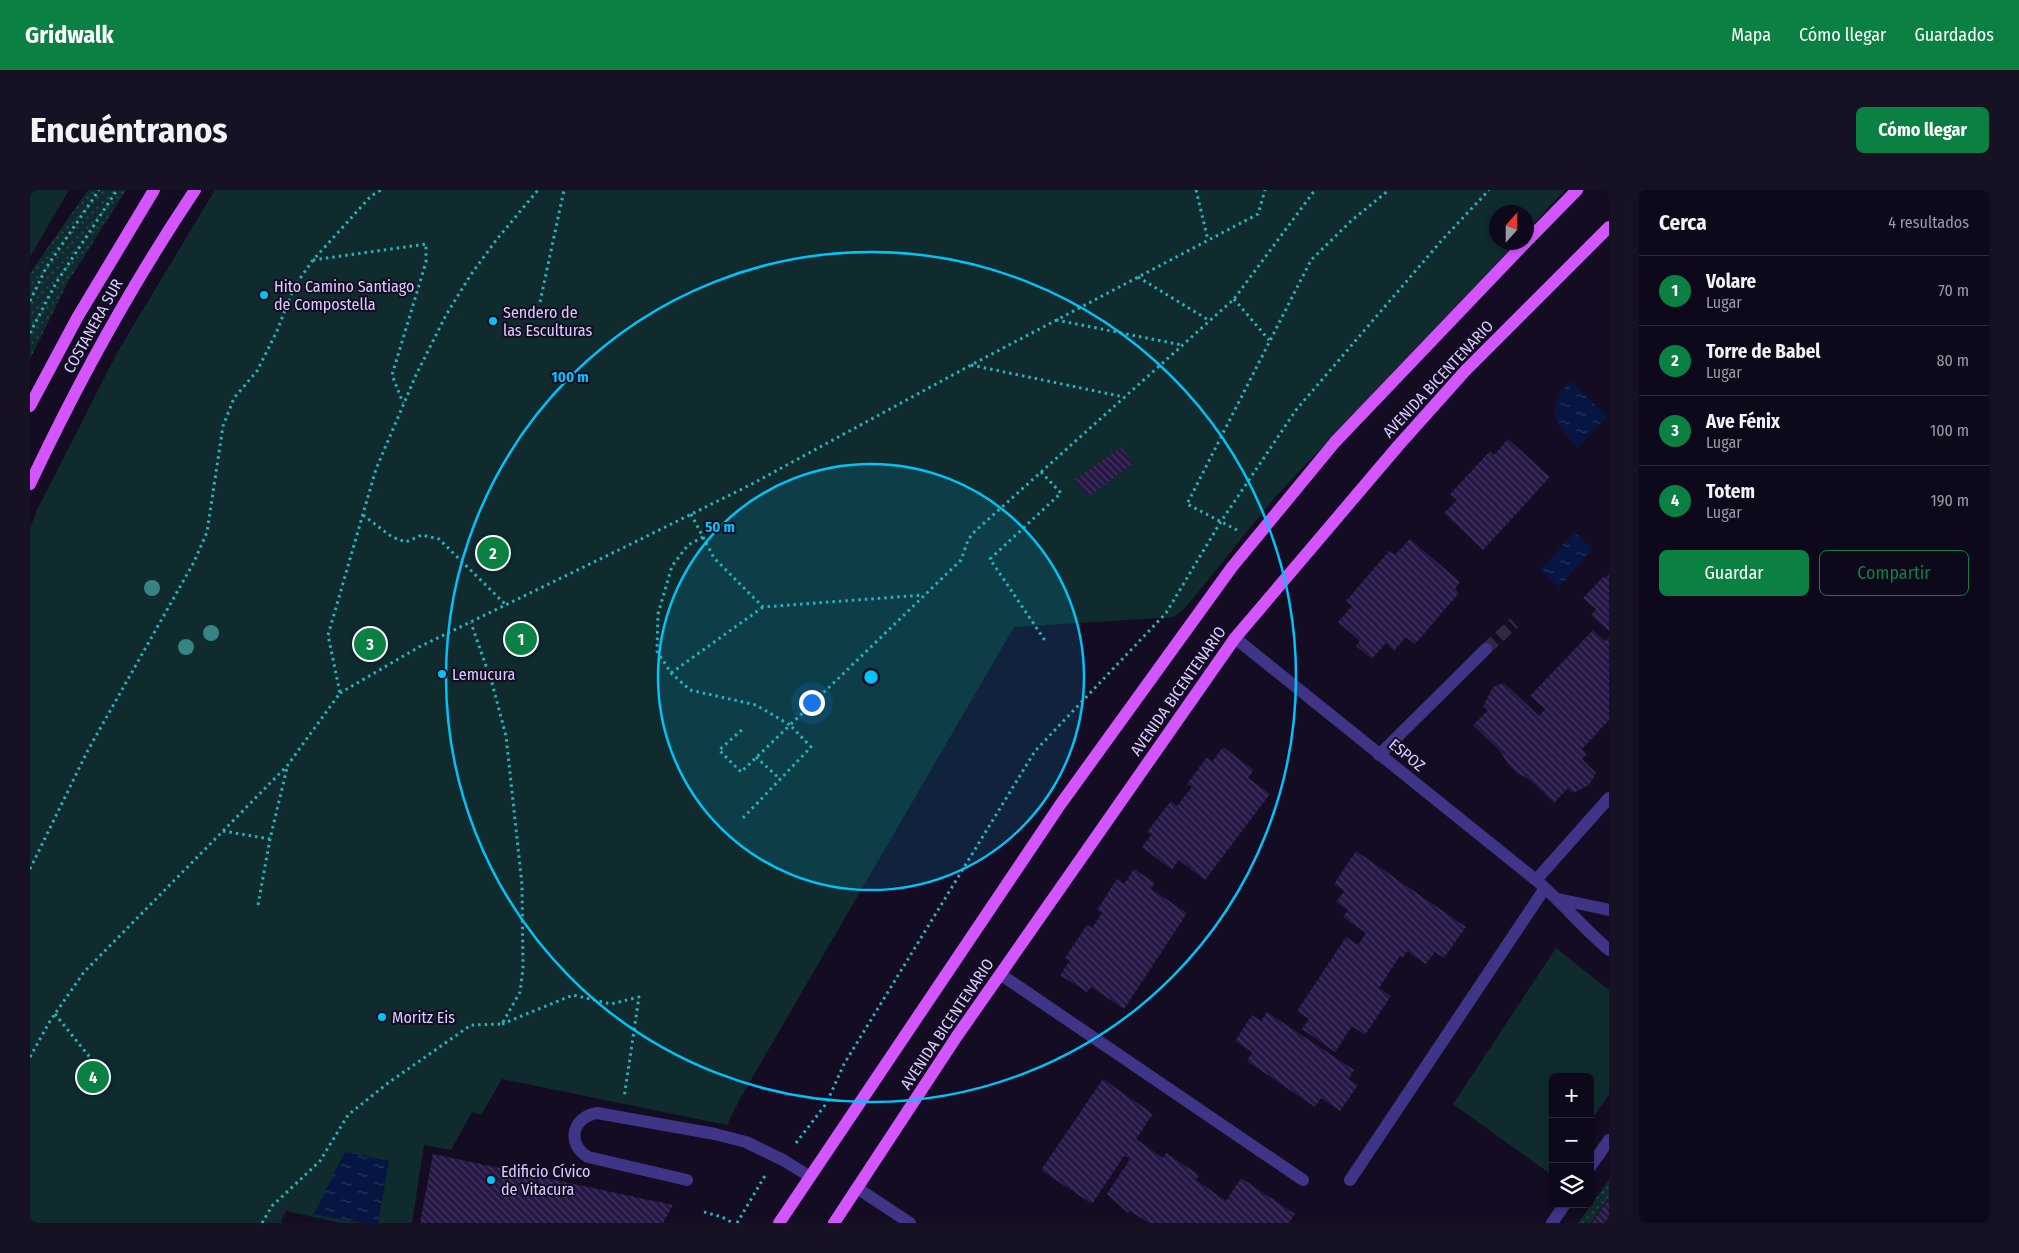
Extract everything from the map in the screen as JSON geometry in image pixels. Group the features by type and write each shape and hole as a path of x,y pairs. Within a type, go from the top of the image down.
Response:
{"main road":[{"name":"COSTANERA SUR","path":"30,406 77,318 154,190"},
{"name":"COSTANERA SUR","path":"30,484 58,425 122,305 195,190"},
{"name":"AVENIDA BICENTENARIO","path":"1534,234 1577,190"},
{"name":"AVENIDA BICENTENARIO","path":"834,1223 957,1036 1235,638 1398,446 1465,372 1609,227"},
{"name":"AVENIDA BICENTENARIO","path":"779,1223 1060,805 1181,635 1256,538 1335,442 1518,250"}],"street":[{"name":"ESPOZ","path":"1235,638 1541,884 1558,899 1586,931 1609,950"},
{"path":"1380,754 1486,649"},
{"path":"1350,1180 1541,884 1609,798"},
{"name":"ESPOZ","path":"1558,899 1609,910"},
{"path":"1000,974 1303,1180"},
{"path":"687,1180 588,1157 577,1147 575,1133 582,1119 589,1114 597,1113 715,1134 746,1142 783,1160 809,1176"},
{"path":"1593,1163 1609,1140"},
{"path":"858,1188 910,1223"},
{"path":"1552,1223 1562,1208"}],"path":[{"path":"30,301 46,268 99,190"},
{"path":"30,333 56,283 117,190"},
{"path":"30,869 92,742 194,562 207,532 222,426 234,398 257,371 273,339 294,287 313,260 371,196 381,190"},
{"path":"340,693 328,635 376,469 446,315 470,276 497,239 538,190"},
{"path":"540,302 564,190"},
{"path":"1196,190 1208,240"},
{"path":"30,1057 54,1014 84,972 287,766 340,693 419,647 691,514 1258,214 1265,190"},
{"path":"744,728 719,750 741,772 961,560 968,540 973,534 1234,299 1315,190"},
{"path":"1256,538 1220,523 1187,504 1311,260 1352,220 1389,190"},
{"path":"737,1223 768,1170 783,1160 826,1104 844,1064 1035,751 1166,613 1220,523 1296,410 1442,240 1489,190"},
{"path":"313,260 426,244 426,262 392,375 404,404"},
{"path":"1138,277 1210,321"},
{"path":"1234,299 1270,340"},
{"path":"1055,320 1182,345"},
{"path":"971,365 1125,397"},
{"path":"1042,472 1060,493 990,559 1046,642"},
{"path":"691,514 714,558 763,607"},
{"path":"363,515 392,537 406,542 422,535 438,539 506,605"},
{"path":"703,537 688,545 672,566 658,614 657,652 671,672 690,690 756,705 790,725 812,747 743,818"},
{"path":"671,672 763,607 924,595"},
{"path":"471,623 492,683 506,736 522,885 523,968 520,992 502,1024"},
{"path":"756,757 780,779"},
{"path":"258,905 270,839 287,766"},
{"path":"222,831 270,839"},
{"path":"262,1223 272,1206 320,1161 348,1114 388,1083 471,1025 502,1024 573,995 611,1004 639,997 621,1117"},
{"path":"54,1014 92,1060"},
{"path":"704,1212 722,1217 733,1223"}],"green space":[{"path":"30,190 69,190 30,257"},
{"path":"88,190 126,190 68,282 30,359 30,273"},
{"path":"215,190 1565,190 1534,223 1534,205 1489,205 1489,250 1509,250 1276,496 1186,607 1174,617 1014,627 741,1097 727,1125 502,1079 481,1115 472,1112 451,1150 424,1145 412,1223 340,1223 286,1211 281,1221 283,1223 30,1223 30,528 37,510 118,351"},
{"path":"1556,948 1609,990 1609,1094 1594,1116 1594,1073 1549,1073 1549,1173 1453,1104"},
{"path":"1609,1180 1609,1197 1591,1223 1578,1223 1589,1208 1594,1208 1594,1201"}],"water":[{"path":"1570,381 1607,416 1578,448 1563,431 1555,416 1557,400"},
{"path":"1575,532 1593,549 1559,587 1540,570"},
{"path":"345,1152 389,1161 378,1223 361,1223 314,1214"}],"building":[{"path":"1508,439 1550,477 1483,550 1444,513 1457,500 1450,494 1490,451 1494,455"},
{"path":"1121,447 1133,463 1088,497 1075,480"},
{"path":"1410,539 1460,582 1455,589 1459,593 1415,644 1406,637 1394,651 1386,643 1372,659 1356,646 1360,641 1338,622 1352,606 1346,601 1389,551 1395,555"},
{"path":"1609,575 1609,631 1591,615 1596,609 1583,598 1602,578"},
{"path":"1593,630 1605,641 1609,637 1609,720 1582,749 1587,754 1582,759 1596,773 1589,785 1573,793 1568,788 1554,803 1529,779 1517,773 1508,764 1500,751 1473,725 1488,710 1483,706 1493,687 1504,683 1539,716 1545,709 1530,696"},
{"path":"1223,747 1254,770 1248,778 1270,794 1205,880 1179,860 1172,870 1142,847 1151,835 1147,832 1171,801 1177,806 1192,787 1187,784 1207,757 1212,762"},
{"path":"1356,851 1466,927 1444,958 1435,952 1426,964 1407,951 1403,958 1400,956 1379,988 1391,996 1365,1035 1352,1026 1335,1052 1302,1029 1309,1019 1297,1011 1346,937 1358,945 1366,933 1343,917 1348,910 1336,902 1344,891 1334,884"},
{"path":"1134,869 1155,883 1151,889 1187,913 1124,1009 1091,987 1087,992 1060,975 1070,961 1065,958 1087,925 1092,928 1102,913 1097,910 1117,879 1124,884"},
{"path":"1267,1012 1354,1070 1349,1079 1358,1085 1340,1111 1321,1098 1315,1107 1247,1061 1252,1052 1235,1041 1252,1015 1261,1021"},
{"path":"1103,1079 1153,1114 1136,1139 1163,1158 1166,1153 1199,1175 1196,1180 1226,1201 1241,1178 1295,1214 1289,1223 1149,1223 1130,1211 1128,1213 1107,1194 1130,1159 1124,1156 1092,1204 1041,1170"},
{"name":"Edificio Cívico de Vitacura","path":"433,1154 673,1205 663,1223 420,1223"},
{"path":"1609,1198 1609,1223 1592,1223"}],"tunnel":[{"path":"1486,649 1514,623"}],"place":[{"name":"Hito Camino Santiago de Compostella","path":"264,295"},
{"name":"Sendero de las Esculturas","path":"493,321"},
{"name":"Torre de Babel","path":"493,553"},
{"name":"Volare","path":"521,639"},
{"name":"Ave Fénix","path":"370,644"},
{"name":"Lemucura","path":"442,674"},
{"name":"Moritz Eis","path":"382,1017"},
{"name":"Totem","path":"93,1077"},
{"name":"Edificio Cívico de Vitacura","path":"491,1180"}]}
